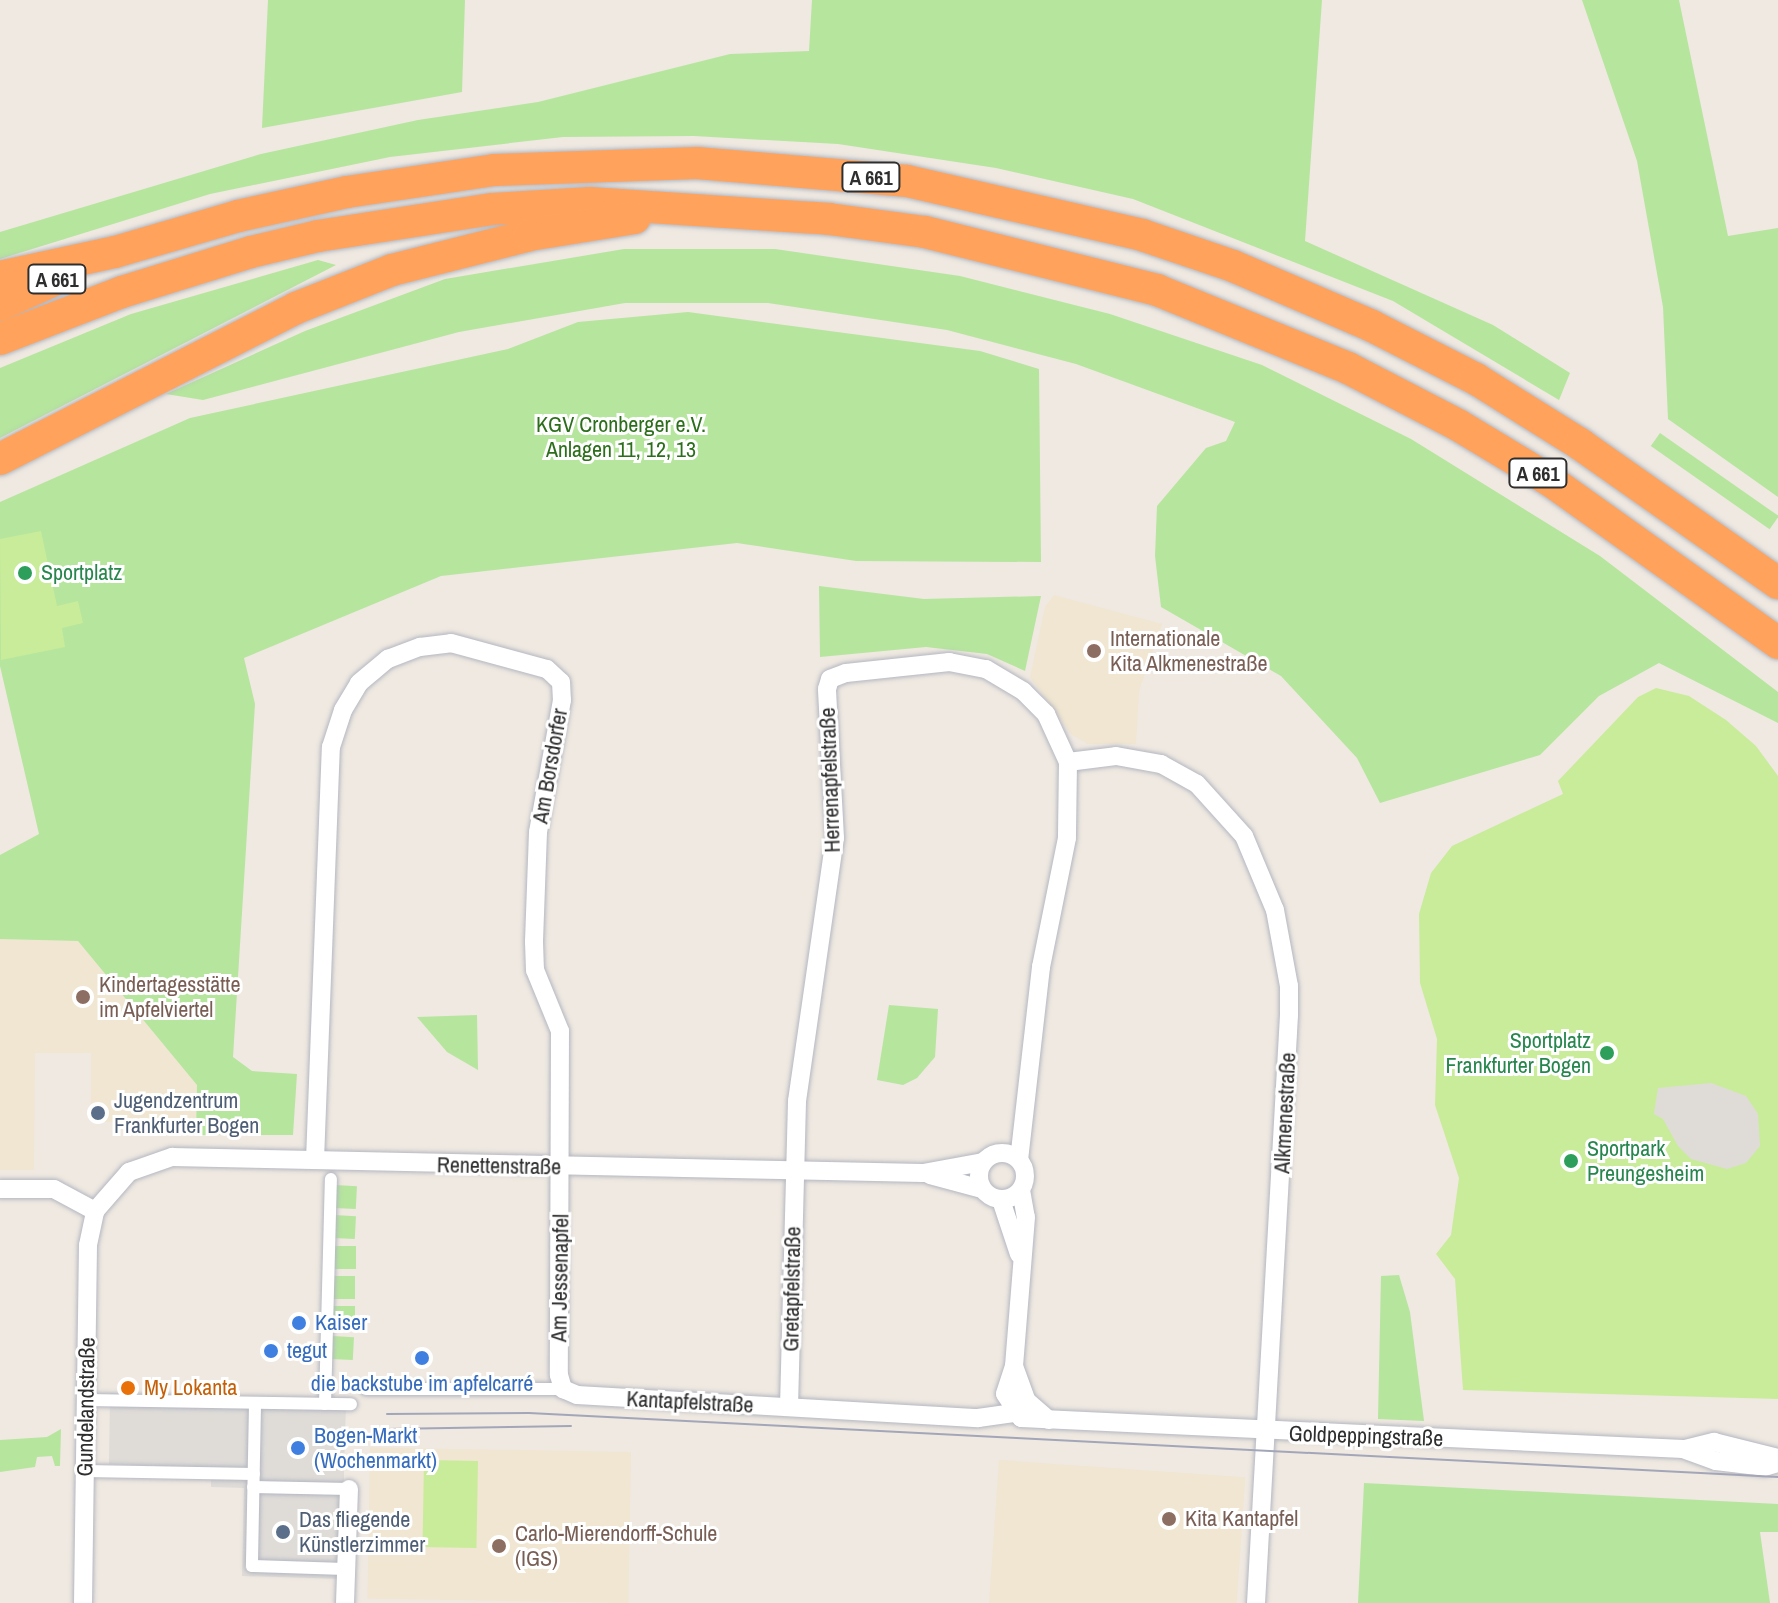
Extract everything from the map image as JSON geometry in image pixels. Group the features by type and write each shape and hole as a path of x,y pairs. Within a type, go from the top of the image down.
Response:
{"highway":[{"name":"A 661","path":"0,277 115,252 333,195 494,170 697,163 824,171 957,191 1169,244 1372,326 1476,379 1580,444 1778,583"},
{"name":"A 661","path":"0,339 179,273 318,236 542,205 590,203 829,219 925,232 1096,272 1218,312 1348,368 1458,425 1551,481 1778,643"},
{"name":"A 661","path":"0,459 296,308 392,270 530,235 678,211"},
{"name":"A 661","path":"0,305 115,252"}],"street":[{"name":"Am Borsdorfer","path":"315,1160 331,747 359,683 388,659 451,643 547,669 561,682 562,700 538,832 534,942 535,970 560,1031 562,1167"},
{"name":"Herrenapfelstraße","path":"795,1171 797,1101 835,838 830,679 877,668 949,662 986,669 1023,691 1046,714 1068,762 1067,838 1041,967 1019,1160"},
{"name":"Alkmenestraße","path":"1068,762 1116,756 1161,764 1197,784 1244,836 1275,910 1289,986 1289,1015 1263,1431 1256,1603"},
{"name":"Herrenapfelstraße","path":"1001,1152 1028,1100"},
{"path":"1014,1413 1005,1394 1014,1366 1026,1217 1021,1190 1025,1171 1019,1160 1001,1152 983,1162 982,1189 1001,1200 1022,1262"},
{"name":"Renettenstraße","path":"95,1211 129,1172 172,1157 923,1173 983,1162"},
{"name":"Am Jessenapfel","path":"562,1167 559,1375 563,1389"},
{"name":"Gretapfelstraße","path":"789,1407 795,1171"},
{"name":"Renettenstraße","path":"923,1173 982,1189"},
{"path":"325,1404 331,1179"},
{"path":"0,1189 54,1189 95,1211"},
{"path":"1001,1200 1021,1190"},
{"name":"Gundelandstraße","path":"83,1603 88,1245 95,1211"},
{"path":"1014,1366 1027,1401 1049,1420"},
{"name":"Kantapfelstraße","path":"366,1389 563,1389 577,1395 978,1418 1014,1413"},
{"path":"87,1400 255,1405 351,1404"},
{"path":"255,1405 252,1566 346,1569"},
{"name":"Goldpeppingstraße","path":"1014,1413 1028,1420 1683,1449 1716,1461 1764,1467 1778,1461"},
{"path":"85,1471 349,1489 345,1603"}],"shaded area":[{"name":"Internationale Kita Alkmenestraße","path":"1054,595 1162,624 1139,691 1136,744 1088,744 1072,735 1030,677 1045,607"},
{"name":"Kindertagesstätte im Apfelviertel","path":"0,939 78,941 197,1085 196,1135 153,1134 152,1122 91,1122 91,1053 35,1053 34,1170 0,1170"},
{"path":"1711,1083 1746,1096 1758,1114 1760,1146 1746,1163 1727,1169 1691,1159 1678,1146 1663,1119 1654,1114 1658,1088"},
{"path":"110,1393 346,1404 341,1579 242,1576 244,1488 211,1487 211,1468 109,1464"},
{"name":"Carlo-Mierendorff-Schule (IGS)","path":"370,1447 631,1452 628,1603 367,1598"},
{"path":"999,1460 1245,1477 1237,1603 989,1603"}],"green space":[{"path":"268,0 465,0 462,92 262,128"},
{"path":"812,0 1322,0 1305,241 1493,325 1570,373 1559,400 1393,301 1133,199 996,168 838,144 694,136 563,137 390,157 210,194 0,259 0,232 261,154 418,120 538,102 730,54 809,51"},
{"path":"1582,0 1679,0 1728,236 1778,228 1778,497 1668,419 1663,307 1637,161"},
{"path":"624,249 775,249 960,276 1110,314 1262,365 1411,439 1600,556 1778,692 1778,723 1659,663 1599,696 1540,755 1380,803 1357,758 1281,676 1161,607 1155,556 1157,506 1206,448 1226,441 1235,422 1076,364 947,330 768,303 625,303 459,332 203,400 166,394 305,331 445,279"},
{"path":"318,260 336,265 0,438 0,368 131,314"},
{"name":"KGV Cronberger e.V. Anlagen 11, 12, 13","path":"688,312 980,351 1039,369 1041,562 856,561 737,543 441,576 244,658 255,704 233,1057 252,1071 297,1074 293,1135 196,1135 197,1085 78,941 0,939 0,855 39,834 0,666 0,502 190,418 508,349 578,322"},
{"path":"1660,433 1778,516 1770,529 1651,446"},
{"name":"Sportplatz","path":"41,531 57,606 78,601 83,623 62,628 65,647 1,660 0,539"},
{"path":"819,586 924,599 1041,596 1025,671 987,654 926,647 820,657"},
{"name":"Sportplatz Frankfurter Bogen","path":"1656,688 1689,696 1726,720 1756,746 1778,776 1778,1399 1463,1390 1455,1279 1436,1254 1451,1235 1459,1178 1435,1105 1437,1039 1420,983 1419,914 1431,873 1452,846 1563,794 1558,781 1638,697"},
{"path":"889,1005 938,1009 935,1057 917,1078 903,1085 877,1080"},
{"path":"477,1015 478,1070 447,1052 417,1017"},
{"path":"335,1185 357,1186 356,1209 334,1208"},
{"path":"334,1215 356,1216 355,1239 333,1238"},
{"path":"334,1246 356,1246 356,1269 334,1269"},
{"path":"1399,1275 1410,1312 1424,1421 1378,1419 1381,1276"},
{"path":"333,1276 355,1276 355,1299 333,1299"},
{"path":"333,1306 355,1306 355,1329 333,1329"},
{"path":"332,1336 354,1337 353,1360 331,1359"},
{"path":"61,1429 60,1466 55,1466 52,1456 37,1457 35,1467 0,1472 0,1440 47,1437"},
{"path":"424,1460 478,1461 476,1548 422,1547"},
{"path":"1364,1483 1778,1504 1778,1532 1760,1532 1770,1603 1358,1603"}],"tram line":[{"path":"387,1414 529,1413 1778,1477"},
{"path":"387,1429 571,1426"}],"place":[{"name":"Sportplatz","path":"25,573"},
{"name":"Internationale Kita Alkmenestraße","path":"1094,651"},
{"name":"Kindertagesstätte im Apfelviertel","path":"83,997"},
{"name":"Sportplatz Frankfurter Bogen","path":"1607,1053"},
{"name":"Jugendzentrum Frankfurter Bogen","path":"98,1113"},
{"name":"Sportpark Preungesheim","path":"1571,1161"},
{"name":"Kaiser","path":"299,1323"},
{"name":"tegut","path":"271,1351"},
{"name":"die backstube im apfelcarré","path":"422,1358"},
{"name":"My Lokanta","path":"128,1388"},
{"name":"Bogen-Markt (Wochenmarkt)","path":"298,1448"},
{"name":"Kita Kantapfel","path":"1169,1519"},
{"name":"Das fliegende Künstlerzimmer","path":"283,1532"},
{"name":"Carlo-Mierendorff-Schule (IGS)","path":"499,1546"}]}
